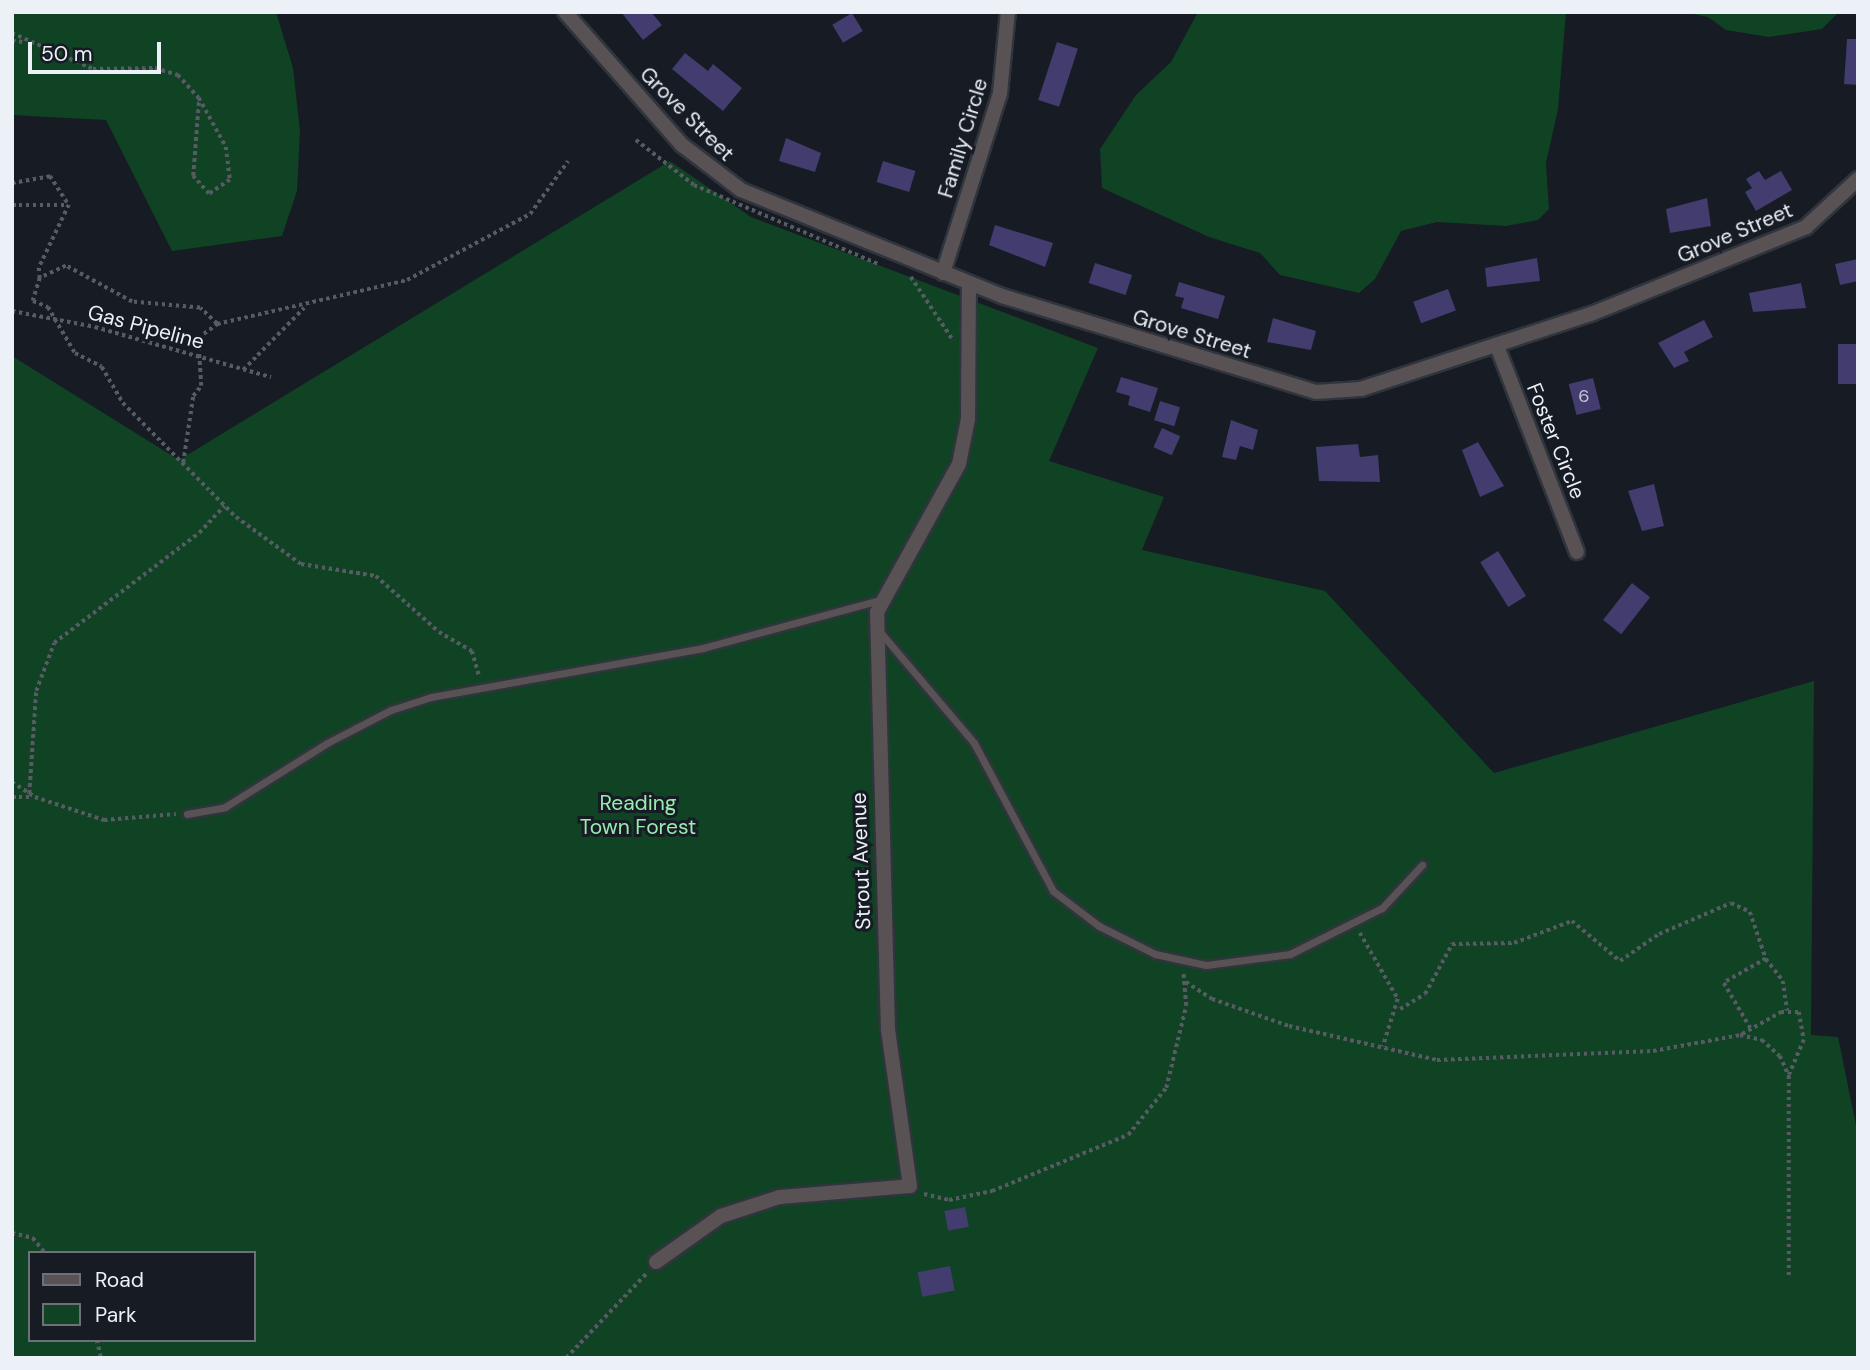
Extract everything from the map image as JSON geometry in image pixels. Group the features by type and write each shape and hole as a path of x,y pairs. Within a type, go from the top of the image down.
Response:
{"street":[{"name":"Grove Street","path":"565,12 666,128 725,181 969,284 1316,393 1361,390 1497,346 1791,234 1835,206 1858,179"},
{"name":"Family Circle","path":"943,273 1000,93 1008,12"},
{"name":"Strout Avenue","path":"910,1186 888,1030 877,629 880,600 959,464 968,419 969,284"},
{"name":"Foster Circle","path":"1497,346 1577,552"},
{"path":"656,1262 721,1216 780,1197 910,1186"}],"lane":[{"path":"187,814 225,807 391,710 476,688 703,648 880,600"},
{"path":"877,629 974,743 1054,891 1099,926 1180,963 1252,963 1323,943 1382,908 1422,864"}],"path":[{"path":"12,33 24,42 93,69 167,71 199,98 230,166 230,180 209,194 192,176 199,98"},
{"path":"12,41 24,42"},
{"path":"636,140 704,191 885,267"},
{"path":"196,357 198,338 217,324 305,307 407,280 512,226 530,214 568,161"},
{"path":"12,183 50,176 69,205"},
{"path":"12,205 69,205"},
{"path":"69,205 39,268 40,278 33,300 48,307 75,353 102,366 123,403 224,506 301,564 376,576 439,632 472,651 481,668 476,688"},
{"path":"40,278 66,266 132,302 200,308 217,324"},
{"path":"897,271 922,289 968,358"},
{"path":"243,370 305,307"},
{"name":"Gas Pipeline","path":"12,311 271,377"},
{"path":"183,463 202,358"},
{"path":"29,794 36,691 54,643 199,533 224,506"},
{"path":"12,782 34,797 104,820 187,814"},
{"path":"12,797 34,797"},
{"path":"1382,1048 1400,1009 1425,994 1448,946 1514,943 1563,921 1581,926 1620,961 1659,934 1731,903 1750,912 1766,959 1783,981 1787,1011"},
{"path":"1356,925 1400,1009"},
{"path":"1751,1029 1724,983 1766,959"},
{"path":"910,1186 929,1197 958,1199 1128,1135 1166,1088 1186,982 1180,963"},
{"path":"1186,982 1244,1011 1382,1048 1466,1060 1653,1051 1740,1035 1787,1011 1799,1012 1805,1029 1789,1076 1789,1277"},
{"path":"1740,1035 1773,1048 1789,1076"},
{"path":"12,1233 33,1238 43,1251"},
{"path":"566,1358 656,1262"}],"green space":[{"path":"12,12 276,12 293,68 300,131 297,191 282,236 172,251 106,120 12,115"},
{"path":"1198,12 1566,12 1558,109 1546,163 1549,209 1538,220 1506,226 1437,222 1401,231 1375,279 1359,293 1280,275 1260,253 1209,237 1102,188 1100,149 1136,95 1171,62"},
{"path":"1683,12 1839,12 1822,29 1769,37 1726,30 1708,17"},
{"name":"Reading Town Forest","path":"670,161 751,217 1098,348 1049,461 1164,497 1142,550 1325,591 1494,773 1814,681 1811,1035 1838,1037 1858,1135 1858,1358 12,1358 12,356 179,460"}],"building":[{"path":"621,12 651,12 662,25 643,40"},
{"path":"852,13 863,31 843,43 832,25"},
{"path":"1847,39 1858,39 1858,85 1844,84"},
{"path":"1057,42 1078,49 1059,107 1038,100"},
{"path":"685,53 708,71 713,64 742,88 723,111 672,69"},
{"path":"786,138 821,153 815,172 779,161"},
{"path":"883,161 916,171 909,192 877,182"},
{"path":"1759,171 1765,180 1781,171 1792,190 1756,211 1745,192 1752,188 1746,179"},
{"path":"1707,198 1711,226 1670,233 1666,209"},
{"path":"995,225 1053,243 1045,267 989,245"},
{"path":"1537,258 1540,281 1487,287 1485,268"},
{"path":"1858,259 1858,281 1840,285 1835,264"},
{"path":"1095,263 1132,275 1126,295 1089,283"},
{"path":"1179,282 1225,296 1218,319 1181,308 1184,298 1175,296"},
{"path":"1801,283 1806,308 1753,312 1749,293"},
{"path":"1448,289 1456,311 1421,323 1413,302"},
{"path":"1273,318 1316,331 1311,350 1267,342"},
{"path":"1704,320 1713,337 1684,352 1689,361 1674,368 1658,343"},
{"path":"1838,344 1858,344 1858,384 1838,384"},
{"path":"1121,377 1158,388 1150,412 1128,405 1130,396 1116,392"},
{"path":"1593,378 1601,409 1576,415 1569,384"},
{"path":"1160,401 1180,407 1174,426 1154,420"},
{"path":"1231,420 1258,430 1253,450 1240,446 1236,460 1222,457"},
{"path":"1162,428 1180,436 1172,455 1153,447"},
{"path":"1478,442 1504,486 1480,497 1462,450"},
{"path":"1358,444 1360,457 1378,455 1380,482 1319,481 1316,447"},
{"path":"1654,484 1664,526 1642,531 1628,491"},
{"path":"1498,551 1526,596 1508,607 1480,562"},
{"path":"1632,583 1650,597 1621,634 1603,620"},
{"path":"965,1207 969,1227 948,1231 944,1211"},
{"path":"950,1266 955,1291 922,1297 918,1272"}]}
